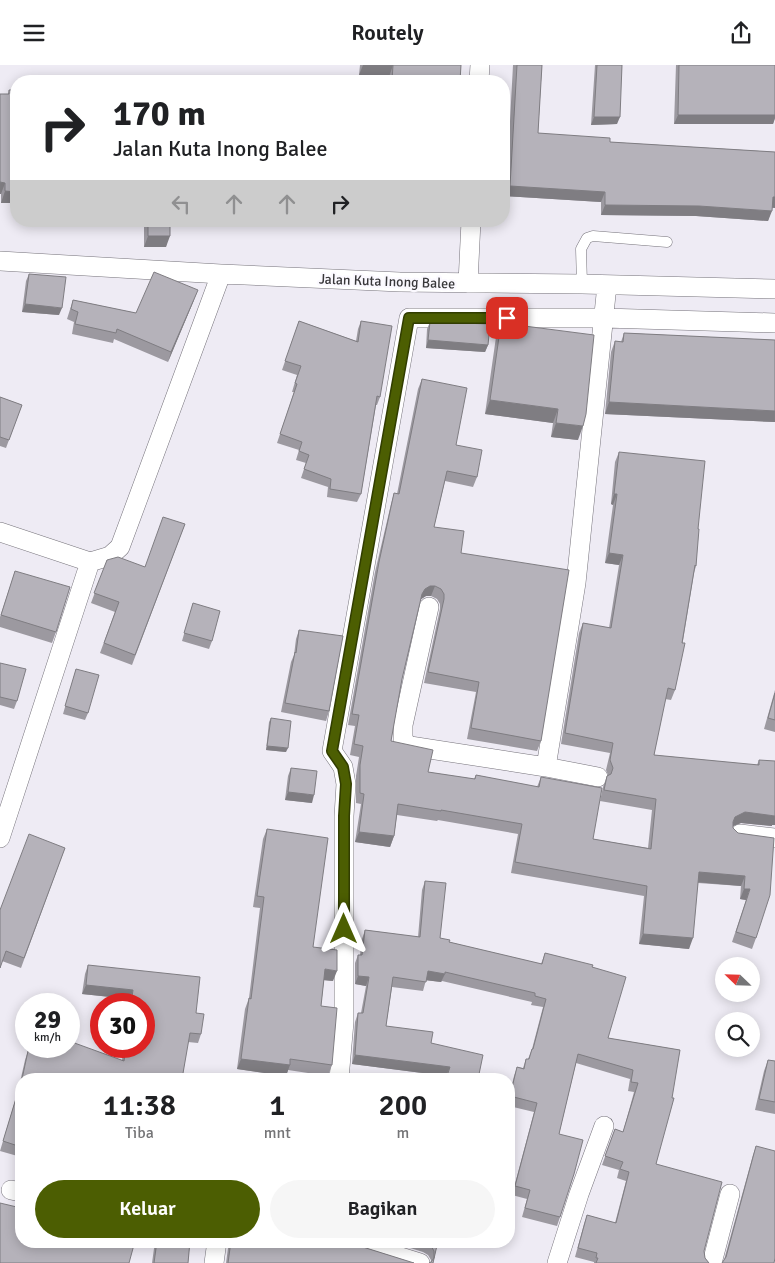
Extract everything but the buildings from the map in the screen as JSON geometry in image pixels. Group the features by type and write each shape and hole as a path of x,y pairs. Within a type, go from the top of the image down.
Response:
{"street":[{"path":"468,283 471,227"},
{"name":"Jalan Kuta Inong Balee","path":"0,261 400,282 775,289"},
{"path":"0,532 90,562 110,556 120,547 221,274"},
{"path":"546,767 576,583 607,285"},
{"path":"340,1073 344,1022 344,816 346,784 343,767 332,751 409,318 604,318 775,323"},
{"path":"0,837 90,562"},
{"path":"429,607 404,725 403,741 410,746 598,777"},
{"path":"740,834 775,838"},
{"path":"556,1263 604,1125"},
{"path":"712,1263 730,1194"},
{"path":"214,1263 216,1248"},
{"path":"372,1248 420,1263"}],"lane":[{"path":"582,284 581,249 587,238 593,235 667,242"}],"route":[{"path":"344,929 344,816 346,784 343,767 332,751 409,318 507,318"}]}
